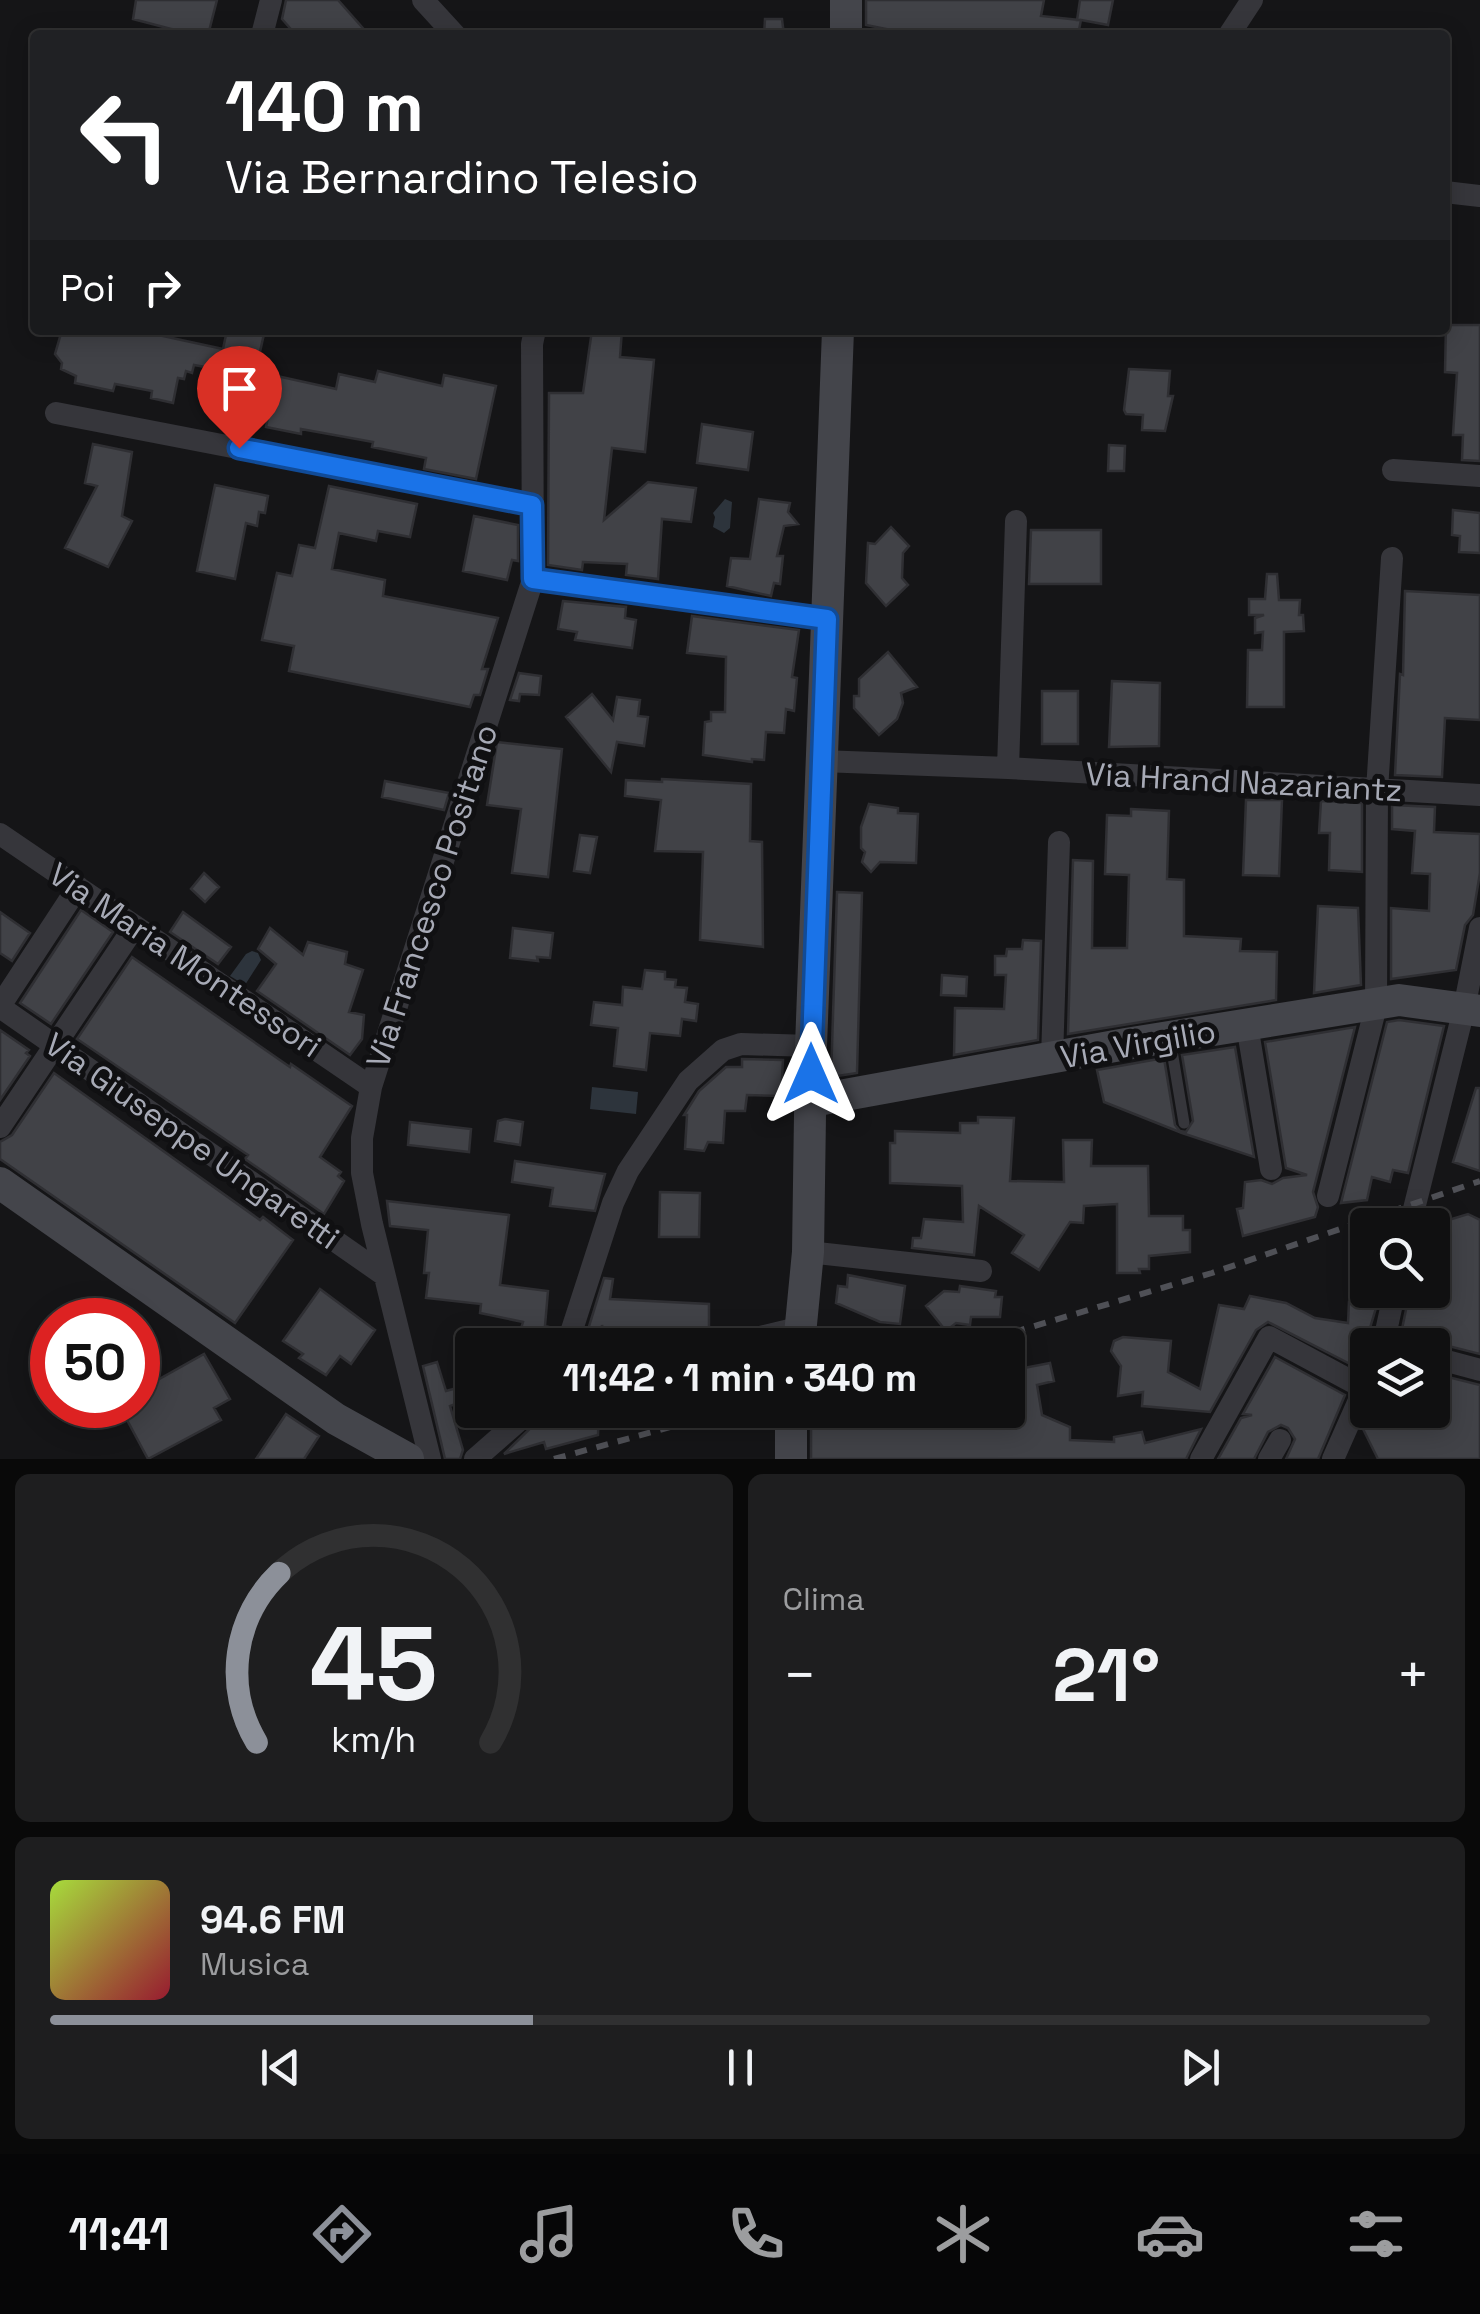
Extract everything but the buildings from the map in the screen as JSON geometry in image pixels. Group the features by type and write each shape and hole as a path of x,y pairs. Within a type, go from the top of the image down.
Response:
{"street":[{"path":"263,30 272,0"},
{"path":"424,0 451,30"},
{"path":"846,0 846,30"},
{"path":"1232,30 1252,0"},
{"path":"1450,193 1480,196"},
{"name":"Via Francesco Positano","path":"430,1459 362,1173 362,1138 371,1087 533,579 534,335"},
{"path":"802,1328 808,1252 810,1046 838,335"},
{"path":"56,413 532,505"},
{"path":"1393,470 1480,476"},
{"path":"1008,768 1016,521"},
{"path":"1328,1196 1376,1006 1377,790 1392,558"},
{"path":"533,579 827,619"},
{"name":"Via Hrand Nazariantz","path":"822,761 1480,795"},
{"name":"Via Maria Montessori","path":"0,834 371,1087"},
{"path":"1052,1058 1058,842"},
{"path":"0,1006 78,887"},
{"path":"0,1127 135,926"},
{"path":"1414,1208 1472,1010 1480,928"},
{"name":"Via Virgilio","path":"812,1101 1400,1000 1472,1010"},
{"name":"Via Giuseppe Ungaretti","path":"0,1006 384,1275"},
{"path":"1246,1026 1271,1169"},
{"path":"580,1328 613,1202 628,1171 688,1081 723,1050 741,1044 810,1046"},
{"path":"0,1183 336,1418 408,1459"},
{"path":"808,1252 981,1271"},
{"path":"1201,1459 1268,1337 1350,1376"},
{"path":"1450,1362 1480,1370"},
{"path":"1333,1459 1350,1420"},
{"path":"474,1459 510,1428"},
{"path":"791,1428 791,1459"}],"lane":[{"path":"1170,1037 1184,1123"}],"shaded area":[{"path":"725,499 732,502 730,528 724,533 713,527 713,513"},
{"path":"252,951 261,960 245,985 230,976"},
{"path":"592,1087 638,1092 636,1114 590,1109"}],"railway":[{"path":"1025,1329 1212,1273 1480,1181"},
{"path":"554,1459 667,1428"}],"route":[{"path":"239,448 532,505 533,579 827,619 811,1074"}]}
